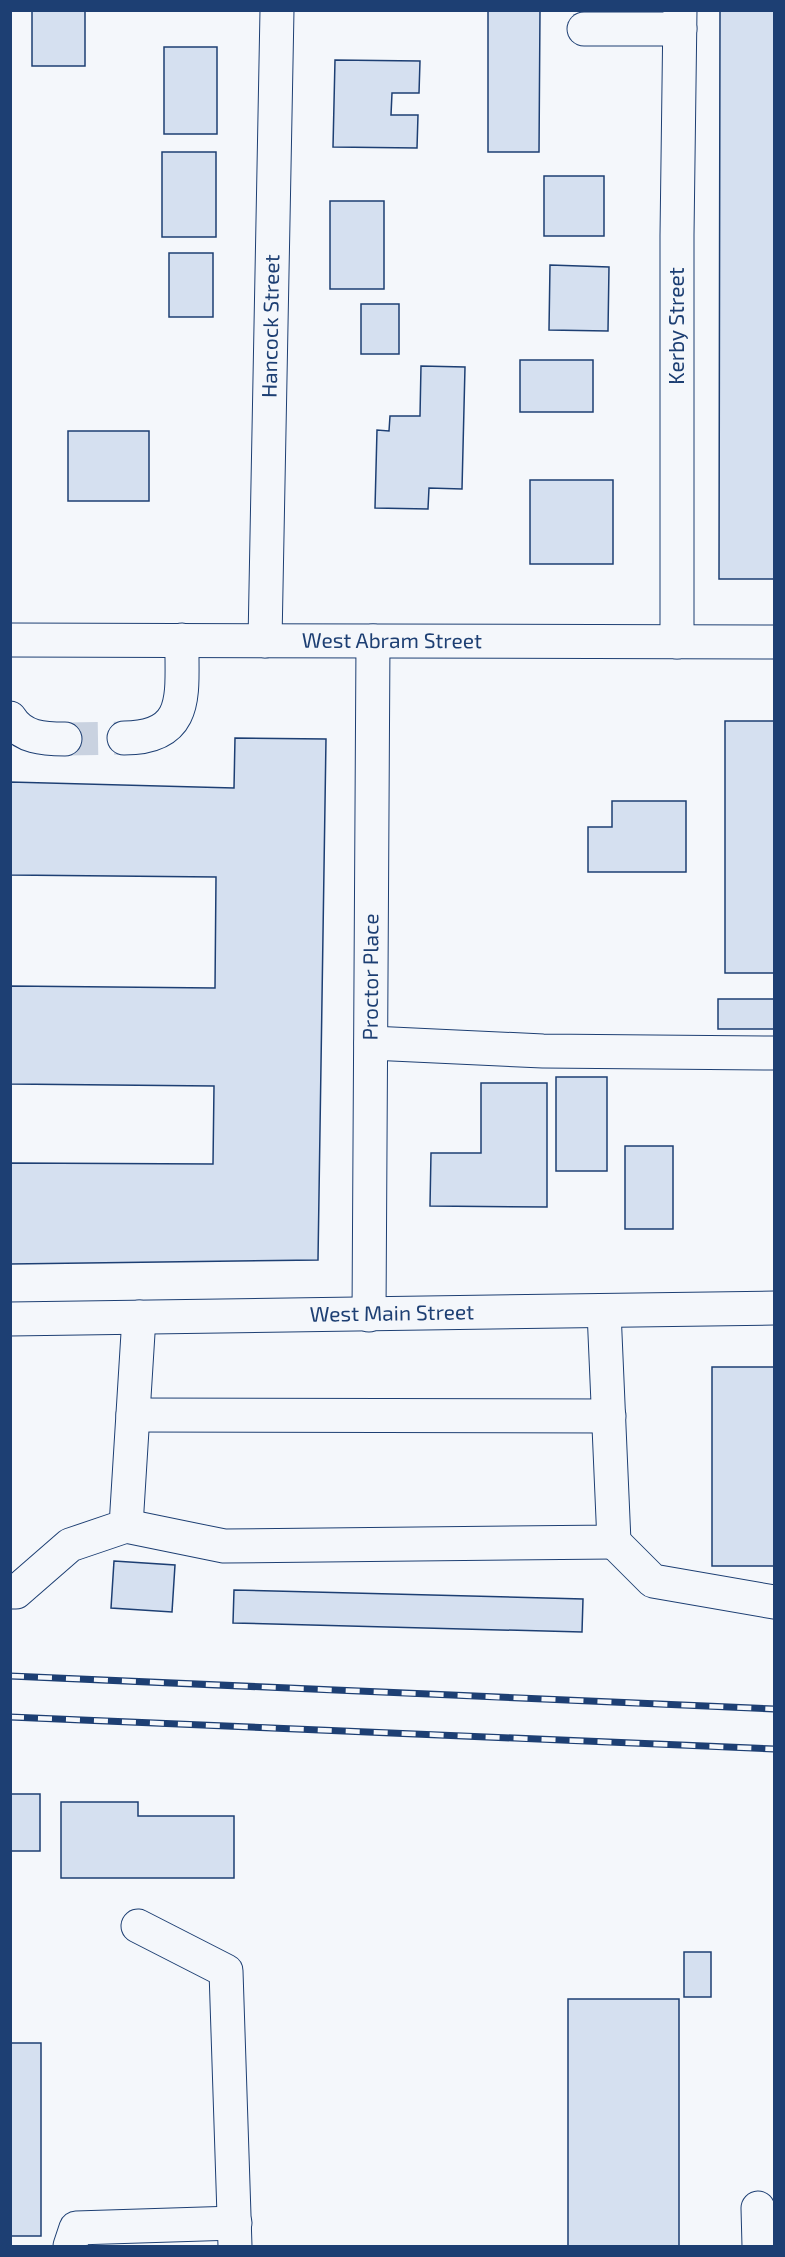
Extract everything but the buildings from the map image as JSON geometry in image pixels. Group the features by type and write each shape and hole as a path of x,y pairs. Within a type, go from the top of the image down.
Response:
{"street":[{"name":"Hancock Street","path":"265,641 277,10"},
{"path":"584,29 680,20"},
{"name":"Kerby Street","path":"677,642 677,235 680,20"},
{"name":"West Abram Street","path":"10,640 774,642"},
{"path":"124,738 157,735 169,724 180,706 182,640"},
{"name":"Proctor Place","path":"369,1315 373,641"},
{"path":"10,718 15,726 33,737 65,739"},
{"path":"371,1042 543,1051 774,1053"},
{"name":"West Main Street","path":"10,1319 774,1308"},
{"path":"604,1311 614,1542 653,1581 774,1602"},
{"path":"126,1526 139,1317"},
{"path":"133,1415 609,1416"},
{"path":"10,1592 16,1592 70,1545 126,1526 224,1546 614,1542"},
{"path":"70,2247 76,2228 235,2235 226,1971 138,1926"},
{"path":"758,2208 759,2247"}],"tunnel":[{"path":"65,739 124,738"}],"railway":[{"path":"10,1676 774,1709"},
{"path":"10,1717 774,1749"}]}
